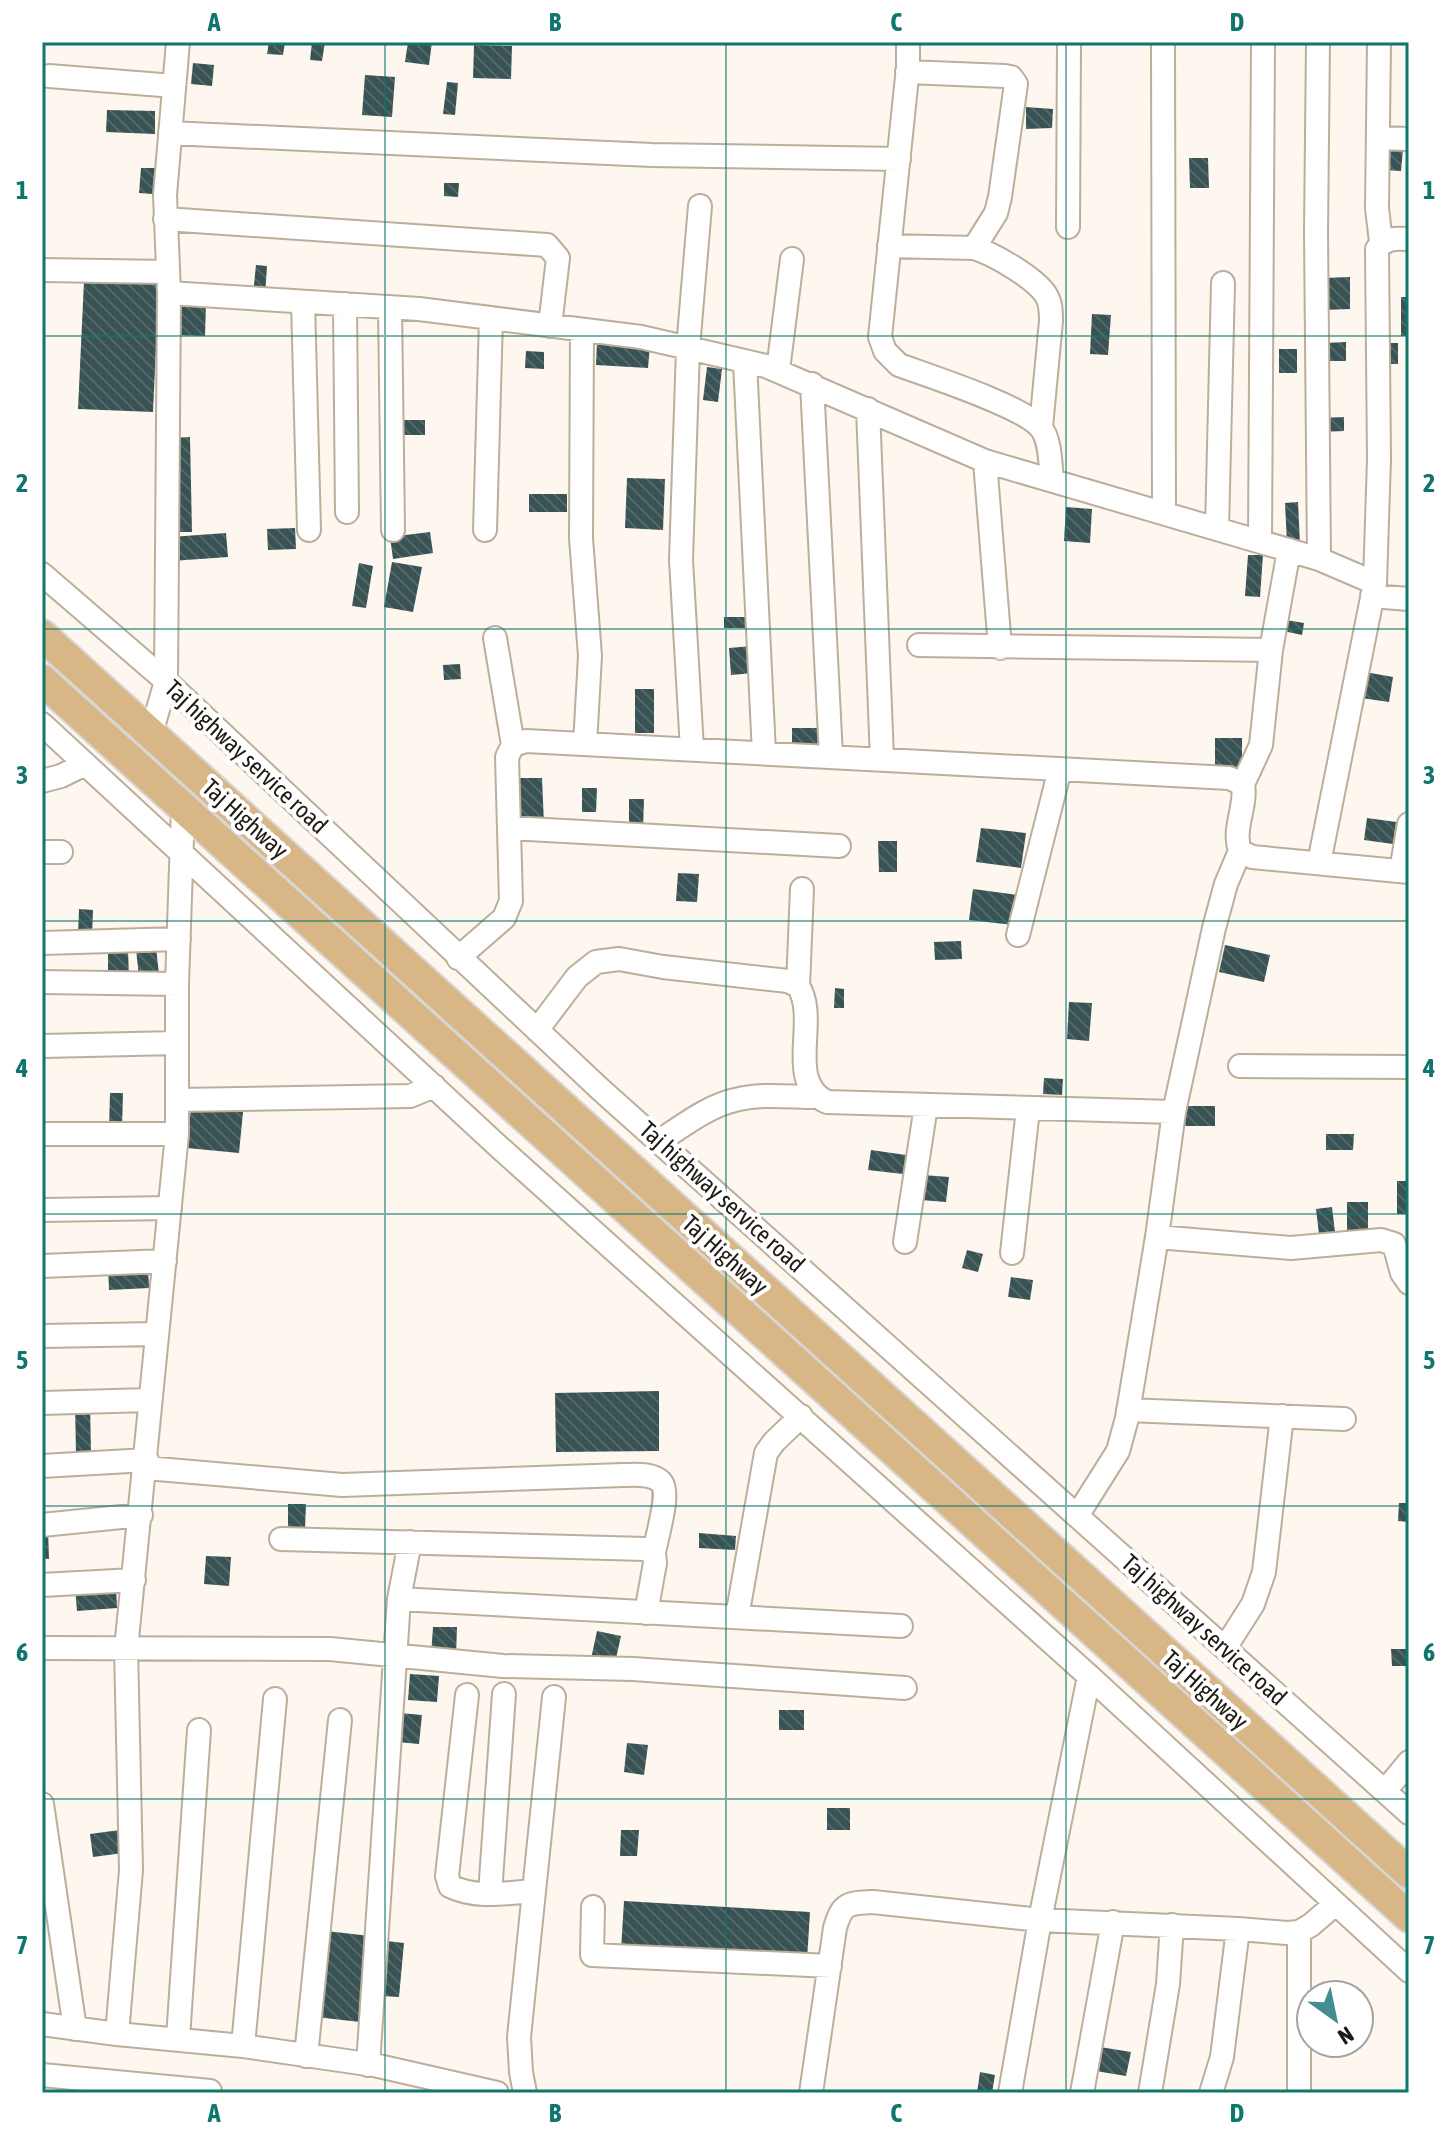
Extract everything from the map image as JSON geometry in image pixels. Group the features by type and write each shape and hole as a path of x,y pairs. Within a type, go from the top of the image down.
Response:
{"main road":[{"name":"Taj Highway","path":"42,635 1409,1873"},
{"path":"42,680 1401,1910"}],"street":[{"path":"151,734 166,681 168,283 165,219 178,42"},
{"path":"908,42 880,337 885,351 899,365 1020,412 1041,427"},
{"path":"1068,227 1069,42"},
{"path":"1163,42 1164,512"},
{"path":"1260,541 1263,42"},
{"path":"1318,42 1319,559"},
{"path":"1319,863 1374,590 1380,437 1377,249 1381,242 1377,208 1379,42"},
{"path":"907,72 1005,76 1011,77 1016,84 996,213 974,248"},
{"path":"49,76 174,86"},
{"path":"170,133 652,155 899,159"},
{"path":"1378,138 1409,139"},
{"path":"692,749 681,560 688,348 700,206"},
{"path":"165,219 547,245 558,258 550,326"},
{"path":"1381,242 1409,239"},
{"path":"889,246 974,248 985,251 1047,296 1051,321 1041,427 1048,446 1052,480"},
{"path":"778,370 792,259"},
{"path":"42,270 168,283 303,302 491,318 641,337 688,348 778,370 985,461 1319,559 1374,590 1409,599"},
{"path":"1217,529 1223,283"},
{"path":"303,302 309,530"},
{"path":"345,304 347,512"},
{"path":"390,307 393,530"},
{"path":"485,530 491,318"},
{"path":"582,330 581,538 590,656 585,744"},
{"path":"745,362 764,753"},
{"path":"812,384 831,756"},
{"path":"868,409 882,759"},
{"path":"985,461 1000,648"},
{"path":"1077,1516 1118,1451 1128,1410 1174,1112 1214,928 1226,884 1240,851 1236,839 1245,796 1243,784 1261,745 1271,650 1289,550"},
{"name":"Taj highway service road","path":"42,574 166,681 458,958 659,1141 1409,1813"},
{"path":"458,958 504,918 511,901 505,772 513,745 495,638"},
{"path":"919,645 1271,650"},
{"path":"42,724 434,1086 1089,1676 1409,1971"},
{"path":"513,745 526,741 831,756 1229,778 1243,784"},
{"path":"42,781 85,764"},
{"path":"1018,935 1060,769"},
{"path":"117,2034 131,1870 126,1649 177,1134 177,984 183,809"},
{"path":"1240,851 1252,857 1405,871 1409,824"},
{"path":"510,828 839,846"},
{"path":"802,889 798,986 805,1000 806,1072 811,1091 816,1097"},
{"path":"42,943 179,939"},
{"path":"537,1030 577,977 596,962 619,959 788,981 798,986"},
{"path":"42,982 177,984"},
{"path":"42,1046 177,1043"},
{"path":"1240,1066 1409,1067"},
{"path":"177,1100 410,1096 434,1086"},
{"path":"659,1141 706,1112 732,1100 752,1097 816,1097 827,1102 926,1106 1174,1112"},
{"path":"905,1242 926,1106"},
{"path":"1012,1253 1028,1109"},
{"path":"42,1134 177,1134"},
{"path":"42,1210 170,1208"},
{"path":"1157,1237 1291,1248 1381,1240 1394,1244 1402,1273 1409,1283"},
{"path":"42,1266 165,1261"},
{"path":"42,1336 157,1334"},
{"path":"42,1403 149,1400"},
{"path":"1128,1410 1344,1419"},
{"path":"737,1617 766,1453 801,1416"},
{"path":"1225,1648 1253,1604 1264,1572 1282,1416"},
{"path":"42,1466 146,1464 342,1485 650,1476 661,1482 666,1491 646,1613"},
{"path":"42,1525 141,1515"},
{"path":"281,1539 645,1549 654,1553"},
{"path":"368,2065 399,1599 410,1542"},
{"path":"42,1585 134,1580"},
{"path":"399,1599 901,1626"},
{"path":"42,1648 330,1649 503,1666 633,1669 905,1688"},
{"path":"1010,2093 1040,1920 1089,1676"},
{"path":"490,1894 504,1694"},
{"path":"467,1695 447,1876 450,1886 462,1892 490,1894 534,1891"},
{"path":"525,2093 519,2037 554,1697"},
{"path":"243,2046 275,1699"},
{"path":"306,2056 340,1720"},
{"path":"178,2038 199,1730"},
{"path":"1385,1791 1409,1762"},
{"path":"42,1804 75,2029"},
{"path":"811,2093 839,1913 844,1907 855,1903 873,1902 1040,1920 1287,1933 1299,1932 1334,1905"},
{"path":"593,1907 592,1955 830,1966"},
{"path":"1378,1944 1401,1910"},
{"path":"1082,2093 1113,1922"},
{"path":"1150,2093 1168,1984 1172,1925"},
{"path":"1211,2093 1222,2057 1238,1929"},
{"path":"1299,1932 1299,2093"},
{"path":"42,2024 243,2046 368,2065 497,2093"},
{"path":"42,2075 210,2091"}],"building":[{"path":"269,42 285,42 283,55 267,54"},
{"path":"312,42 325,42 322,61 310,60"},
{"path":"408,42 432,42 429,65 405,62"},
{"path":"474,45 512,46 511,79 473,78"},
{"path":"193,63 214,65 212,86 191,84"},
{"path":"365,75 395,77 392,117 362,115"},
{"path":"447,82 458,83 455,115 443,114"},
{"path":"1026,107 1053,109 1052,128 1026,129"},
{"path":"107,110 155,111 155,134 106,132"},
{"path":"1386,147 1403,149 1401,171 1384,170"},
{"path":"1189,158 1208,158 1209,188 1190,188"},
{"path":"141,168 155,168 153,194 139,193"},
{"path":"444,183 459,183 458,197 444,196"},
{"path":"256,265 267,266 265,295 253,294"},
{"path":"1350,277 1350,309 1323,310 1323,278"},
{"path":"84,281 159,284 153,412 78,409"},
{"path":"1401,297 1409,297 1409,336 1401,336"},
{"path":"173,302 206,303 205,336 172,335"},
{"path":"1092,314 1111,315 1108,355 1090,354"},
{"path":"597,342 650,345 648,368 596,365"},
{"path":"1346,342 1346,361 1325,361 1325,343"},
{"path":"1384,343 1398,343 1398,364 1383,364"},
{"path":"1279,349 1297,349 1297,373 1279,373"},
{"path":"526,351 544,352 544,369 525,368"},
{"path":"707,367 722,369 718,402 703,400"},
{"path":"1344,417 1344,431 1321,432 1320,418"},
{"path":"396,420 425,420 425,435 396,435"},
{"path":"190,437 192,532 174,532 172,438"},
{"path":"627,478 665,479 663,530 625,528"},
{"path":"529,494 567,494 567,512 529,512"},
{"path":"1298,502 1300,544 1287,544 1285,503"},
{"path":"1066,507 1092,509 1090,543 1064,541"},
{"path":"295,528 296,549 268,550 267,529"},
{"path":"430,532 433,553 393,559 390,537"},
{"path":"226,533 228,557 172,561 171,537"},
{"path":"1248,555 1263,555 1260,597 1245,596"},
{"path":"392,562 422,567 413,612 384,607"},
{"path":"359,563 373,566 366,608 352,606"},
{"path":"724,617 747,617 747,628 724,628"},
{"path":"1286,620 1304,623 1302,635 1283,631"},
{"path":"752,646 754,673 731,675 729,648"},
{"path":"460,664 461,679 444,680 443,665"},
{"path":"1365,672 1393,677 1389,702 1361,698"},
{"path":"635,689 654,689 654,733 635,733"},
{"path":"792,728 818,728 818,751 792,751"},
{"path":"1215,738 1242,738 1242,771 1215,770"},
{"path":"519,778 542,778 544,824 521,825"},
{"path":"582,788 597,788 596,812 582,812"},
{"path":"629,799 644,799 643,830 629,830"},
{"path":"1367,818 1396,822 1393,844 1364,840"},
{"path":"981,828 1026,833 1021,868 976,862"},
{"path":"878,841 897,841 897,872 879,872"},
{"path":"678,873 699,874 697,902 676,901"},
{"path":"973,889 1018,895 1014,925 969,920"},
{"path":"79,909 93,910 92,937 78,936"},
{"path":"961,941 962,959 935,960 934,942"},
{"path":"1225,945 1270,955 1264,982 1219,972"},
{"path":"156,947 159,975 139,977 136,949"},
{"path":"128,950 129,977 108,977 108,951"},
{"path":"835,988 844,989 844,1008 834,1008"},
{"path":"1069,1002 1092,1003 1089,1041 1067,1039"},
{"path":"1044,1078 1063,1079 1062,1095 1043,1094"},
{"path":"110,1093 123,1093 122,1129 109,1128"},
{"path":"1179,1106 1215,1106 1215,1126 1179,1126"},
{"path":"191,1107 243,1112 239,1153 187,1148"},
{"path":"1326,1134 1354,1134 1353,1150 1326,1150"},
{"path":"871,1150 906,1155 903,1174 868,1170"},
{"path":"923,1175 949,1177 946,1202 921,1200"},
{"path":"1397,1181 1409,1181 1409,1214 1397,1214"},
{"path":"1347,1202 1368,1202 1368,1234 1347,1233"},
{"path":"1332,1207 1335,1232 1319,1234 1316,1209"},
{"path":"967,1250 983,1254 978,1272 962,1268"},
{"path":"148,1265 149,1288 109,1290 108,1267"},
{"path":"1011,1277 1033,1280 1030,1300 1008,1297"},
{"path":"659,1391 659,1451 556,1452 555,1393"},
{"path":"75,1403 90,1403 91,1454 76,1455"},
{"path":"1399,1503 1409,1503 1409,1522 1398,1521"},
{"path":"288,1504 306,1504 305,1529 288,1528"},
{"path":"42,1530 48,1530 49,1559 42,1559"},
{"path":"699,1533 736,1536 735,1550 699,1548"},
{"path":"206,1556 231,1557 229,1586 204,1584"},
{"path":"116,1586 117,1608 77,1611 75,1588"},
{"path":"433,1627 457,1627 456,1657 431,1656"},
{"path":"597,1631 621,1636 615,1663 591,1659"},
{"path":"1391,1649 1406,1649 1407,1666 1392,1666"},
{"path":"410,1674 439,1676 437,1702 408,1700"},
{"path":"779,1710 804,1710 804,1730 779,1730"},
{"path":"400,1713 422,1715 419,1744 397,1742"},
{"path":"627,1743 648,1745 644,1775 624,1772"},
{"path":"827,1808 850,1808 850,1830 827,1830"},
{"path":"120,1830 123,1853 93,1857 90,1834"},
{"path":"621,1830 639,1830 637,1856 620,1856"},
{"path":"624,1901 810,1912 807,1960 621,1950"},
{"path":"326,1931 370,1936 360,2022 316,2017"},
{"path":"387,1941 404,1943 399,1997 382,1996"},
{"path":"1100,2047 1131,2052 1126,2076 1096,2071"},
{"path":"980,2072 995,2075 992,2093 977,2093"}]}
